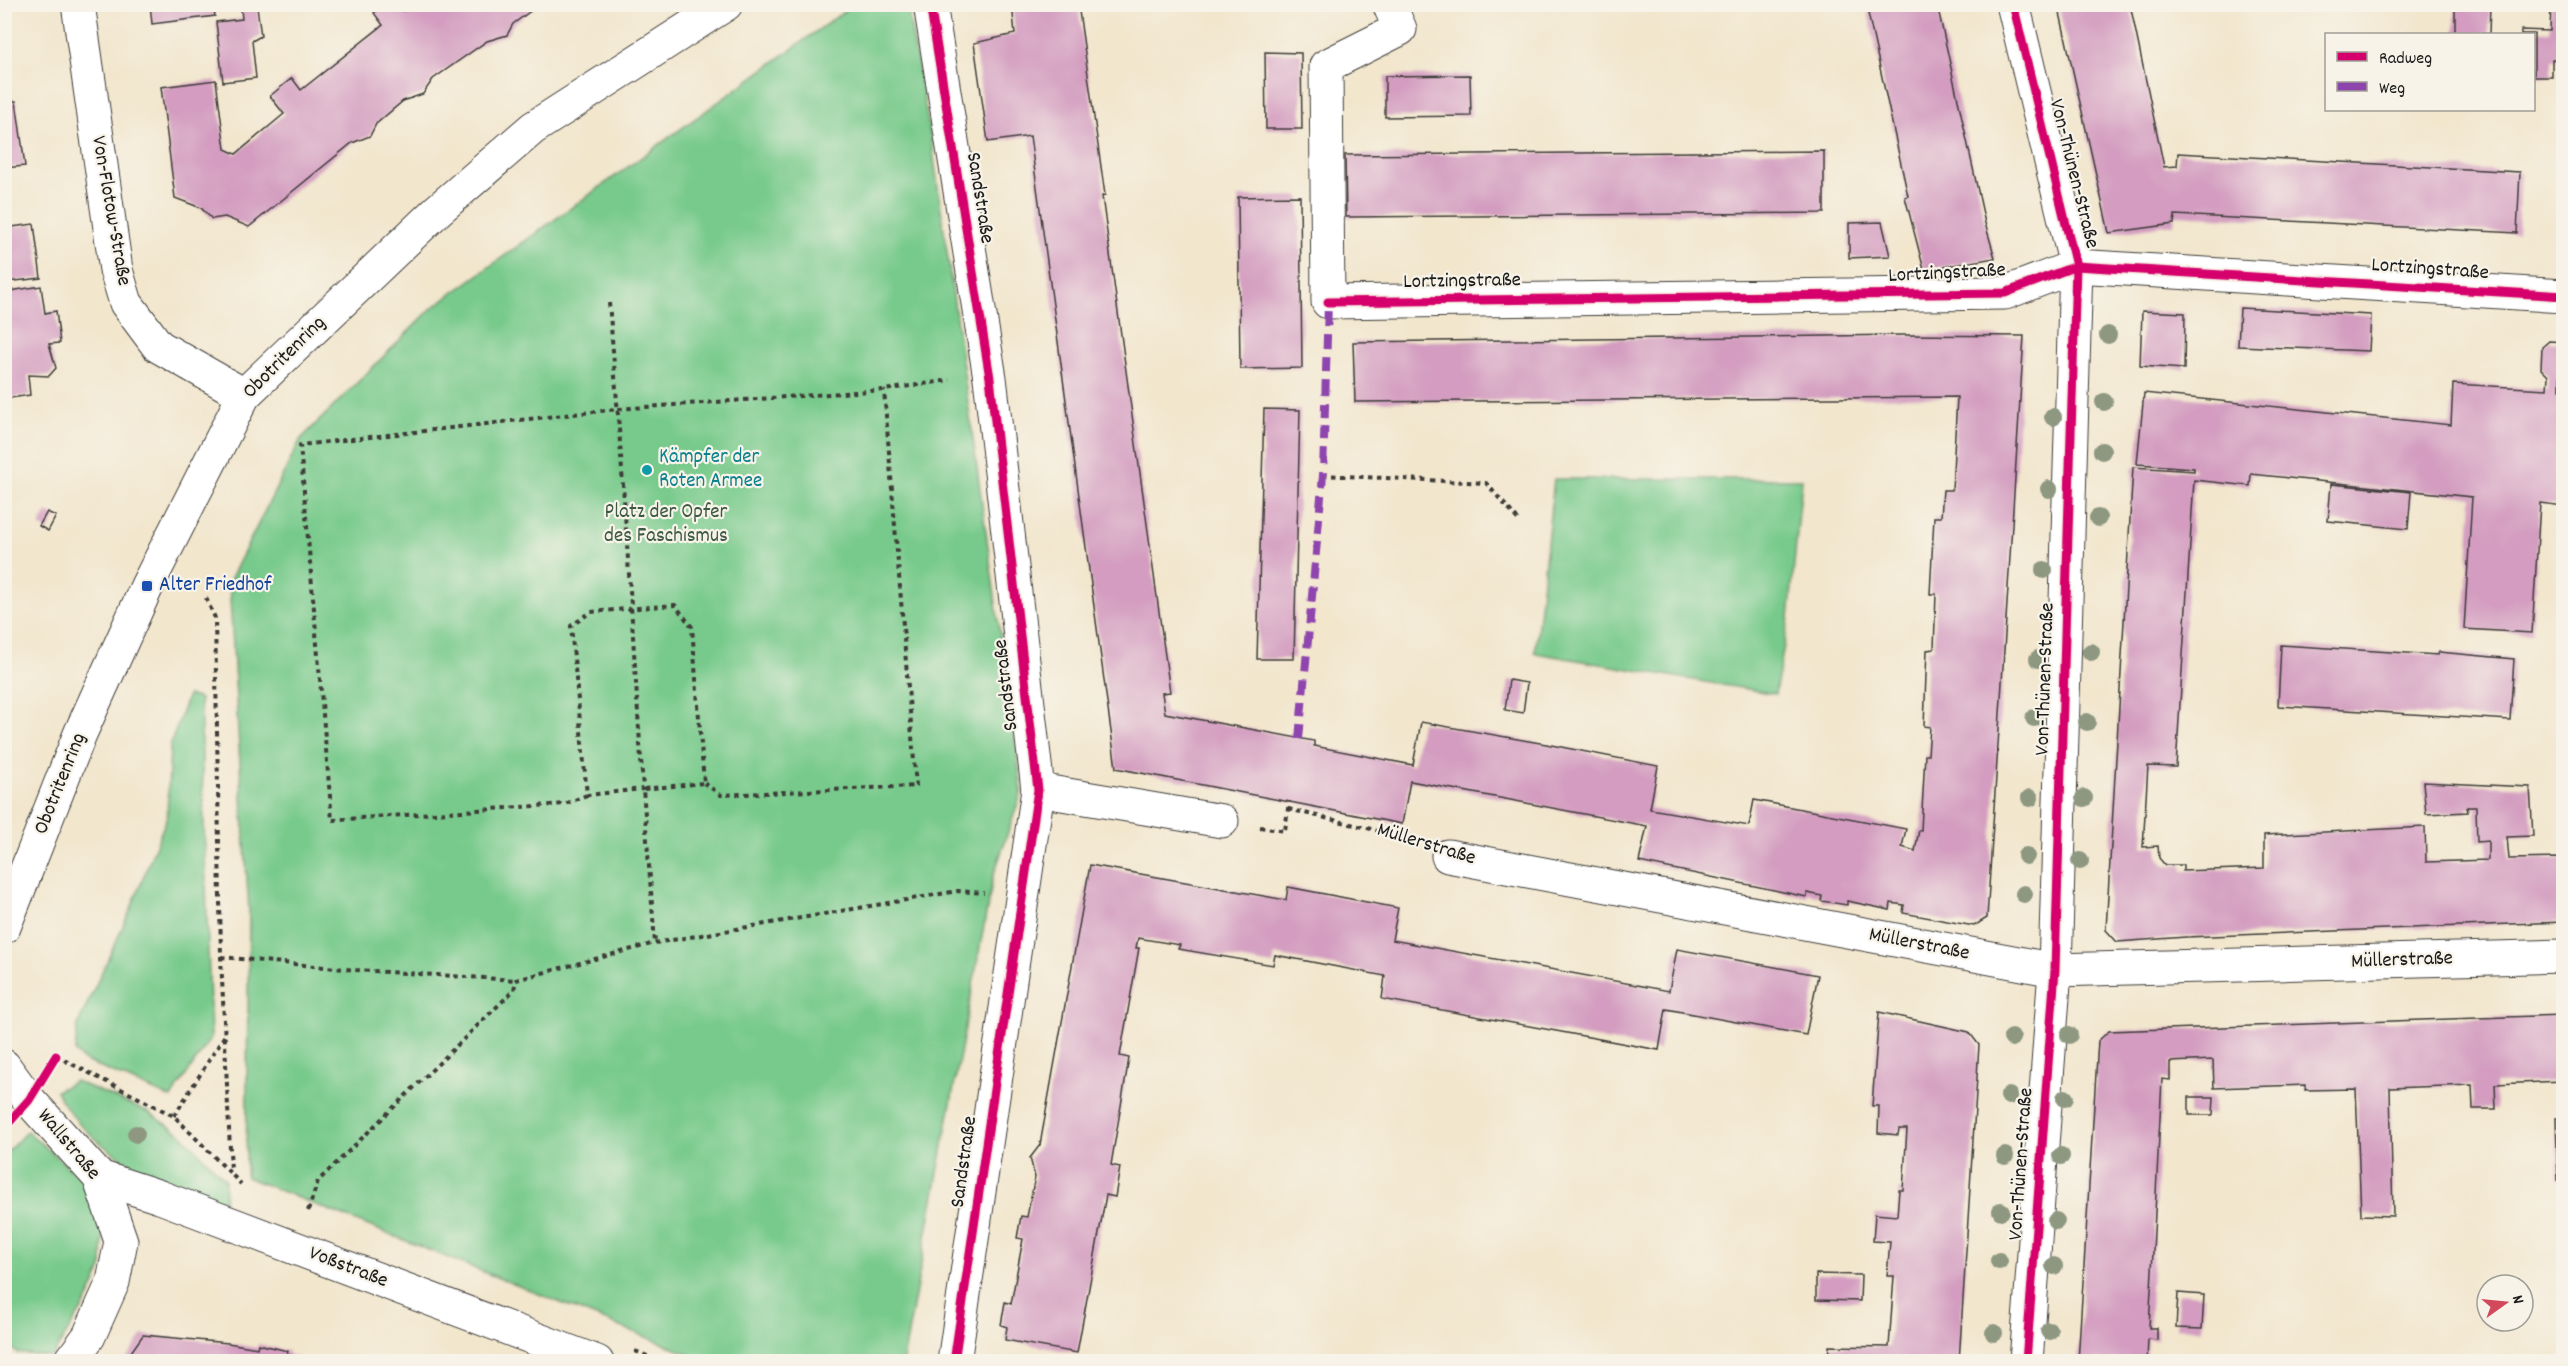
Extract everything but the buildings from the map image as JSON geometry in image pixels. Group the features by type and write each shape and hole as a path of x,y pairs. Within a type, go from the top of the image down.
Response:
{"street":[{"name":"Von-Flotow-Straße","path":"78,4 116,270 126,303 158,346 244,395"},
{"name":"Obotritenring","path":"4,927 81,734 137,608 244,395 438,210 533,128 726,4"},
{"name":"Sandstraße","path":"930,4 990,378 1038,790 954,1362"},
{"name":"Lortzingstraße","path":"1389,4 1400,29 1326,66 1328,302 2005,294 2076,266 2564,296"},
{"name":"Von-Thünen-Straße","path":"2013,4 2076,266 2055,970 2026,1362"},
{"path":"1038,790 1222,821"},
{"name":"Müllerstraße","path":"1448,856 2055,970 2564,956"},
{"name":"Wallstraße","path":"4,1066 29,1100 99,1177 121,1242 113,1282 89,1336 70,1362"},
{"name":"Voßstraße","path":"99,1177 232,1224 597,1362"}],"path":[{"path":"609,303 655,943"},
{"path":"884,390 916,786 721,795 704,783 587,795 565,804 332,820 300,445 618,409 884,390 938,381 990,378"},
{"path":"1323,476 1486,483 1519,521"},
{"path":"206,598 215,618 221,957 232,1224"},
{"path":"587,795 571,626 591,612 631,607 675,605 692,627 704,783"},
{"path":"221,957 356,970 516,980 655,943 958,891 1021,897"},
{"path":"308,1213 318,1181 514,990 516,980"},
{"path":"174,1116 225,1034"},
{"path":"29,1100 56,1056 174,1116 231,1172"},
{"path":"4,1351 17,1362"}],"green space":[{"name":"Platz der Opfer des Faschismus","path":"853,5 907,5 932,144 1022,791 993,877 903,1361 706,1361 246,1177 249,913 229,582 301,439 432,308"},
{"path":"1554,479 1802,479 1789,618 1775,694 1535,653"},
{"path":"188,695 200,699 211,1038 171,1098 83,1060 75,1052 78,1024 130,911 167,817 170,746"},
{"path":"75,1081 148,1112 180,1133 225,1179 224,1214 130,1164 88,1132 70,1113 56,1091"},
{"path":"27,1131 84,1181 103,1226 102,1268 86,1303 52,1357 17,1353 5,1342 4,1155"}],"marked path":[{"path":"1299,739 1323,475 1328,302"}],"cycle path":[{"path":"930,4 990,378 1038,790 954,1362"},
{"path":"2013,4 2076,266 2055,970 2026,1362"},
{"path":"1328,302 2005,293 2076,266 2564,296"},
{"path":"4,1128 29,1100 56,1056"}],"place":[{"name":"Kämpfer der Roten Armee","path":"647,470"},
{"name":"Alter Friedhof","path":"147,586"}]}
